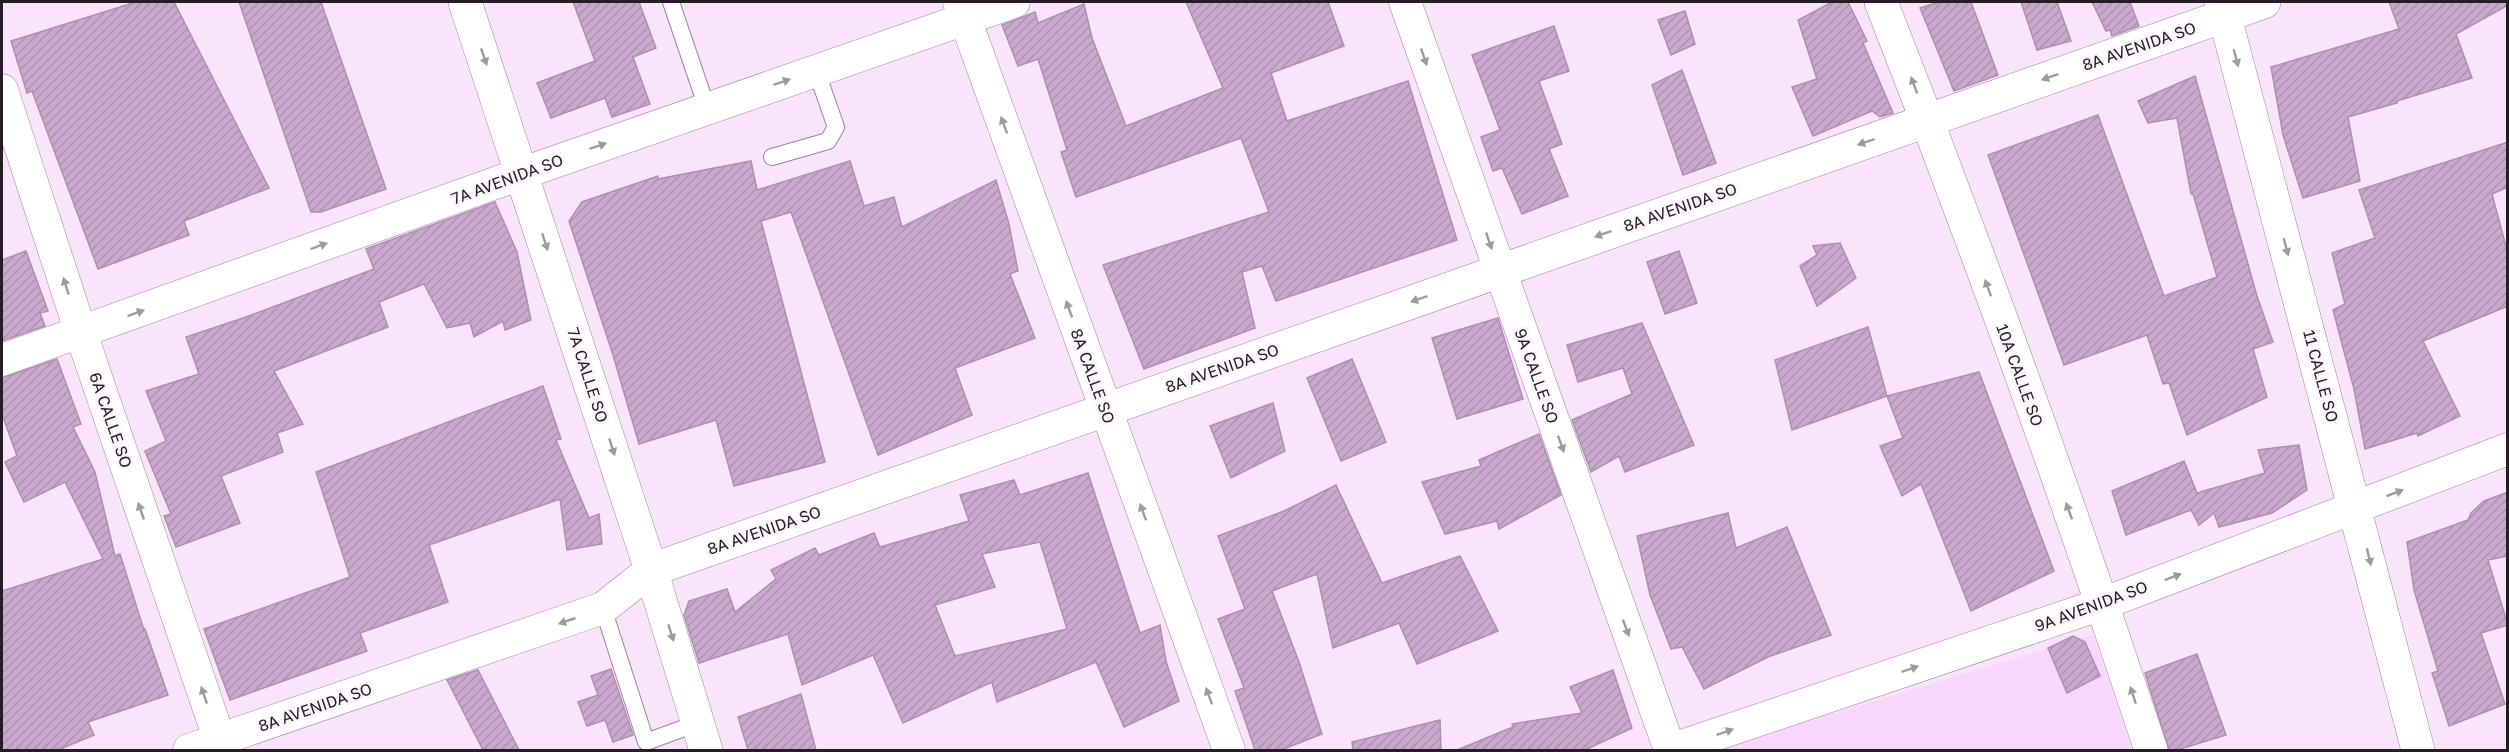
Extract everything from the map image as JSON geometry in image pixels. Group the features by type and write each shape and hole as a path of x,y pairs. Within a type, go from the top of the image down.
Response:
{"street":[{"name":"7A CALLE SO","path":"465,2 523,173 651,570 702,737"},
{"name":"7A AVENIDA SO","path":"2,360 816,70 962,10 1014,2"},
{"name":"9A CALLE SO","path":"1405,2 1670,750"},
{"name":"10A CALLE SO","path":"1881,2 1928,120 2103,604 2151,750"},
{"name":"8A AVENIDA SO","path":"189,750 221,745 603,608 651,570 1928,120 2223,8 2264,2"},
{"name":"11 CALLE SO","path":"2223,8 2418,750"},
{"name":"8A CALLE SO","path":"962,10 1229,750"},
{"name":"6A CALLE SO","path":"2,90 81,333 221,745"},
{"name":"9A AVENIDA SO","path":"1670,750 2103,604 2508,449"}],"lane":[{"path":"671,2 707,108"},
{"path":"772,157 828,141 832,135 836,127 816,70"},
{"path":"603,608 646,742 702,737"}],"shaded area":[{"path":"2093,635 2132,750 1713,750"}],"building":[{"path":"136,2 174,2 269,188 184,221 189,235 98,269 32,91 27,93 11,41"},
{"path":"239,2 321,2 386,189 321,212 311,212"},
{"path":"573,2 639,2 656,48 633,57 650,104 612,117 605,98 551,118 537,83 595,61"},
{"path":"1186,2 1328,2 1344,46 1271,73 1287,121 1408,81 1457,240 1276,301 1262,266 1242,272 1255,328 1144,369 1103,265 1269,212 1241,138 1076,197 1061,152 1067,150 1038,59 1018,66 1002,25 1035,12 1038,23 1084,4 1092,38 1126,126 1223,88"},
{"path":"1832,2 1848,2 1867,41 1863,43 1893,113 1880,117 1872,111 1813,136 1792,87 1817,79 1798,20"},
{"path":"1939,2 1971,2 1998,75 1954,91 1920,8"},
{"path":"2021,2 2057,2 2071,41 2037,50"},
{"path":"2092,2 2130,2 2139,26 2112,36 2110,30 2106,31"},
{"path":"2389,2 2508,2 2508,5 2456,34 2472,78 2348,117 2360,181 2303,198 2283,135 2271,67 2399,29"},
{"path":"1685,11 1695,44 1671,55 1658,20"},
{"path":"1554,26 1569,71 1539,81 1562,144 1549,149 1568,196 1522,214 1502,168 1493,171 1481,137 1500,130 1472,55"},
{"path":"1682,70 1716,163 1683,175 1652,85"},
{"path":"2195,76 2257,296 2273,342 2253,349 2267,397 2187,435 2169,383 2163,384 2147,335 2064,365 1988,155 2098,115 2164,296 2217,277 2193,194 2191,194 2177,118 2148,123 2138,101"},
{"path":"2508,142 2508,187 2492,194 2508,254 2508,306 2423,341 2460,416 2418,436 2417,433 2365,449 2354,389 2333,310 2345,304 2332,253 2375,238 2359,190"},
{"path":"751,161 757,190 850,161 864,206 894,197 902,227 996,180 1009,224 1018,271 1010,274 1035,338 955,368 972,415 878,455 791,212 761,221 825,462 734,486 716,420 639,444 613,355 569,221 582,202 658,176 658,179"},
{"path":"495,202 517,252 531,320 505,330 503,321 474,337 470,323 447,328 424,284 379,302 388,327 274,371 303,424 277,433 283,452 221,476 240,523 176,547 164,516 171,514 145,451 166,441 146,391 199,374 186,337 374,269 366,249"},
{"path":"1840,243 1856,278 1817,306 1800,266 1817,255 1813,246"},
{"path":"26,251 48,311 40,313 45,326 2,341 2,260"},
{"path":"1679,251 1697,303 1665,314 1647,262"},
{"path":"1498,318 1523,399 1457,419 1432,338"},
{"path":"1642,323 1694,445 1625,472 1619,456 1591,472 1572,420 1632,394 1623,368 1578,382 1567,345"},
{"path":"1868,327 1887,396 1792,430 1775,360"},
{"path":"57,359 81,424 73,427 95,472 115,556 120,554 168,695 88,722 94,735 58,750 2,750 2,591 103,559 65,482 24,502 5,462 17,456 2,414 2,378"},
{"path":"1352,359 1386,442 1341,461 1307,378"},
{"path":"1979,372 2054,571 1971,611 1921,484 1902,496 1880,446 1903,438 1887,396"},
{"path":"543,386 561,439 556,440 589,518 599,514 602,544 567,550 560,499 429,545 448,602 360,633 367,651 230,700 204,629 350,577 316,472"},
{"path":"1273,403 1285,451 1231,478 1210,426"},
{"path":"1539,434 1561,495 1499,529 1497,521 1445,534 1422,482 1481,466 1479,460"},
{"path":"2299,445 2307,490 2272,513 2219,527 2214,513 2199,525 2191,510 2126,535 2112,491 2184,461 2197,493 2265,473 2258,450"},
{"path":"1088,473 1140,633 1160,625 1166,661 1179,701 1124,727 1096,662 997,702 992,682 903,723 873,655 802,685 788,634 699,663 684,615 689,601 727,589 735,612 776,579 771,570 815,548 819,555 874,533 880,547 969,521 960,495 1014,480 1020,495","holes":["1040,542 1067,629 955,656 935,605 995,587 982,554"]},
{"path":"1336,485 1382,583 1460,556 1498,631 1417,664 1399,623 1333,648 1317,574 1272,591 1299,662 1322,734 1281,750 1255,750 1235,691 1244,688 1218,619 1245,609 1218,536 1284,511"},
{"path":"2508,492 2508,556 2488,560 2508,625 2481,633 2505,704 2449,726 2432,673 2438,671 2414,590 2407,542 2468,520 2471,513 2484,501"},
{"path":"1728,513 1736,548 1787,527 1831,635 1768,657 1704,689 1682,647 1671,649 1650,595 1637,536"},
{"path":"2073,636 2085,642 2100,676 2067,693 2048,648"},
{"path":"2197,654 2226,735 2177,750 2169,750 2145,673"},
{"path":"611,669 633,735 613,742 605,720 587,726 578,702 598,695 591,676"},
{"path":"478,670 519,750 483,750 447,680"},
{"path":"1613,670 1632,728 1585,750 1457,750 1513,727 1512,724 1582,713 1570,687"},
{"path":"801,694 816,750 748,750 738,717"},
{"path":"1440,720 1441,750 1353,750 1352,742"}]}
